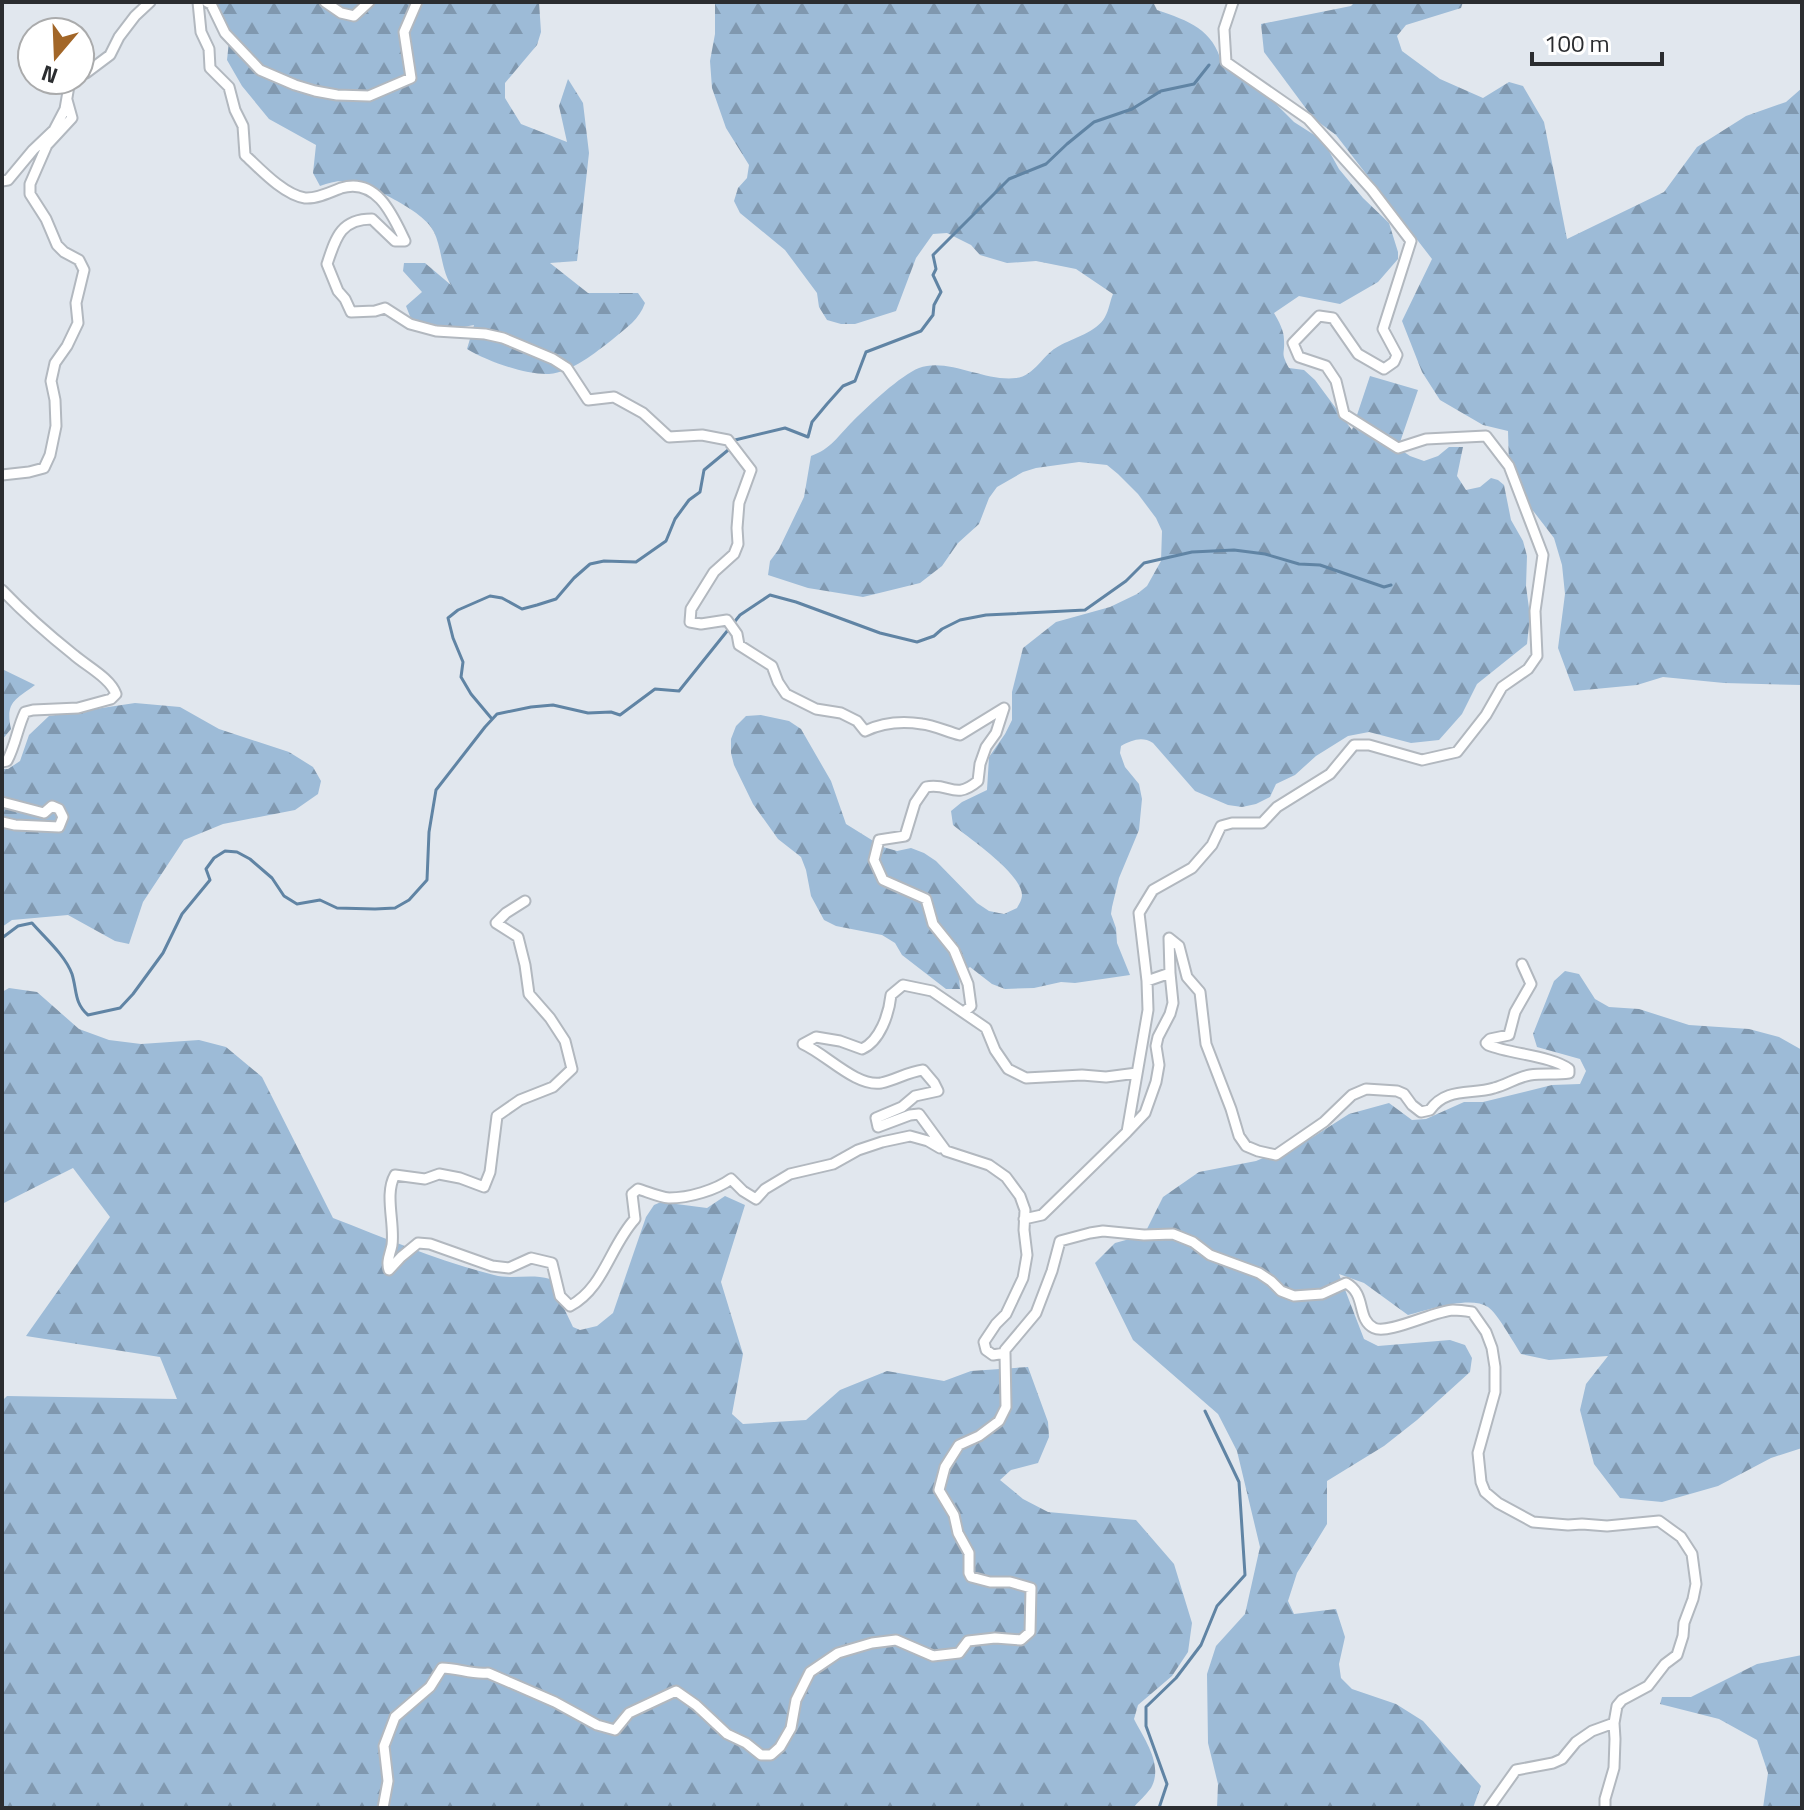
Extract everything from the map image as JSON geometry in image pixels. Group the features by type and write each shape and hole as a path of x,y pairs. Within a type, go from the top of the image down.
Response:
{"street":[{"path":"96,66 110,55 119,37 150,2"},
{"path":"198,2 201,32 209,49 210,68 229,87 243,126 245,155 284,189 306,198 347,186 363,187 379,197 391,212 405,241 395,241 372,219 347,223 335,241 327,264 351,312 385,308 410,324 436,331 503,338 567,368 588,400 614,397 643,413 669,437 702,435 728,440 743,458 751,470 739,503 738,544 734,554 714,572 691,609 690,622 701,624 727,620 737,634 739,645 772,666 786,694 816,709 841,713 857,721 865,731 880,724 925,724 960,735 1004,708 996,733 986,747 978,781 969,789 957,792 936,785 926,787 915,803 905,836 879,840 874,860 883,880 926,899 933,924 954,950 968,984 971,1006 964,1012"},
{"path":"207,2 211,4 225,33 260,70 315,91 369,96 411,78 404,32 417,2"},
{"path":"325,2 341,13 354,16 369,2"},
{"path":"1127,1132 1148,1010 1139,913 1153,890 1192,868 1212,845 1221,826 1262,823 1277,807 1330,774 1354,745 1369,745 1422,760 1457,752 1486,715 1502,687 1528,669 1537,656 1535,611 1543,555 1509,466 1486,436 1426,439 1398,448 1344,414 1336,381 1326,366 1299,357 1293,343 1319,316 1333,318 1358,354 1371,362 1384,369 1394,362 1397,355 1383,329 1411,241 1372,190 1308,119 1226,62 1224,29 1233,2"},
{"path":"2,181 8,180 54,130 65,109 68,96"},
{"path":"2,475 44,468 56,426 51,381 55,363 78,323 76,303 84,270 79,260 57,245 46,219 30,194 30,184 47,145 72,118 67,100"},
{"path":"2,590 50,635 113,686 116,694 111,699 78,708 25,712 16,744 7,761 2,762"},
{"path":"2,802 44,813 52,806 59,809 63,817 59,827 2,822"},
{"path":"525,901 496,923 518,937 529,994 565,1041 572,1069 553,1087 520,1100 497,1116 490,1172 484,1187 439,1174 425,1179 395,1175 390,1198 393,1227 387,1264 389,1270 418,1243 430,1244 492,1266 509,1268 531,1258 552,1263 560,1296 570,1306 597,1282 623,1232 635,1219 632,1194 638,1189 671,1198 692,1195 731,1179 756,1199 765,1189 790,1174 833,1164 858,1150 910,1136 989,1165 1006,1177 1020,1196 1025,1210 1027,1255 1023,1278 1006,1314 984,1342 986,1350 993,1355 1005,1353"},
{"path":"1024,1219 1042,1215 1145,1113 1159,1065 1158,1037 1173,1003 1169,938 1179,946 1187,977 1200,992 1206,1044 1239,1136 1246,1146 1276,1155 1324,1122 1352,1095 1366,1089 1397,1091 1421,1112 1430,1110 1437,1101 1470,1090 1498,1088 1531,1075 1569,1073 1566,1066 1503,1051 1486,1043 1490,1039 1509,1035 1515,1012 1531,984 1522,964"},
{"path":"1147,981 1170,973"},
{"path":"946,1151 919,1114 878,1127 876,1118 902,1107 915,1096 938,1091 923,1070 906,1072 877,1084 854,1077 803,1044 816,1037 862,1049 870,1045 889,1013 891,995 903,985 932,991 986,1028 995,1050 1008,1069 1026,1078 1106,1077 1137,1073"},
{"path":"383,1808 388,1781 384,1746 395,1717 430,1687 442,1668 488,1673 555,1702 597,1725 615,1730 629,1713 676,1691 727,1734 761,1755 771,1755 780,1747 791,1728 796,1700 810,1672 838,1653 896,1640 933,1656 959,1653 968,1641 995,1638 1021,1640 1030,1632 1031,1588 971,1577 969,1553 958,1533 954,1515 939,1490 945,1467 959,1445 979,1436 999,1421 1006,1407 1005,1350 1036,1313 1060,1241 1103,1231 1173,1234 1186,1238 1210,1255 1259,1273 1281,1291 1294,1296 1322,1294 1346,1283 1357,1293 1363,1317 1370,1327 1381,1331 1454,1310 1472,1312 1486,1332 1495,1367 1495,1392 1478,1453 1485,1492 1498,1503 1533,1522 1607,1526 1659,1521 1681,1537 1692,1554 1696,1584 1677,1655 1665,1664 1648,1686 1617,1706 1614,1768 1605,1808"},
{"path":"1489,1808 1516,1770 1562,1759 1576,1742 1592,1731 1614,1723"}],"green space":[{"path":"214,2 539,2 541,32 537,45 505,83 505,98 521,124 567,142 559,106 568,79 583,103 589,153 577,261 550,263 588,293 638,293 645,303 639,314 628,327 591,356 566,370 549,374 506,366 467,349 474,325 453,329 411,319 406,306 422,292 403,271 404,263 425,263 451,285 434,232 408,207 366,187 344,181 320,186 313,173 316,145 269,119 242,86 227,60 230,32"},
{"path":"715,2 1153,2 1157,10 1198,28 1213,42 1222,64 1267,95 1294,122 1324,142 1339,169 1389,223 1398,252 1398,259 1378,282 1340,304 1299,296 1274,313 1283,333 1284,356 1289,368 1304,370 1315,380 1352,430 1370,376 1418,390 1398,448 1424,461 1438,456 1449,447 1463,447 1457,476 1466,490 1480,487 1491,478 1504,485 1511,520 1523,541 1527,556 1526,586 1530,616 1527,644 1477,684 1462,714 1439,740 1411,743 1369,732 1348,736 1316,756 1295,775 1276,784 1270,797 1242,807 1228,805 1195,791 1153,743 1137,740 1121,746 1125,767 1139,784 1142,799 1139,830 1119,878 1111,914 1117,943 1130,975 1005,989 992,984 970,967 959,975 960,989 946,989 882,935 836,926 824,920 811,896 801,857 778,839 753,804 734,765 731,739 736,726 746,716 761,715 789,721 801,729 831,781 846,824 883,847 897,851 911,848 924,853 989,911 1004,914 1017,908 1022,895 1020,886 994,857 953,825 951,811 987,790 989,757 1012,720 1012,692 1023,648 1056,622 1110,607 1147,586 1161,561 1162,531 1138,494 1118,474 1107,465 1079,462 1036,468 997,487 979,524 958,543 942,566 920,583 863,597 808,588 768,575 770,561 804,497 811,456 829,446 894,384 919,368 930,365 954,367 992,377 1023,376 1053,350 1096,327 1105,317 1113,294 1076,269 1036,261 1007,263 980,255 971,245 947,233 933,234 916,258 896,311 855,324 827,320 819,307 817,293 785,250 740,213 734,201 738,188 747,178 749,165 726,128 712,88 710,61 715,34"},
{"path":"1355,2 1463,2 1461,8 1406,25 1397,36 1402,51 1440,79 1483,98 1509,82 1523,86 1544,122 1567,239 1664,192 1697,147 1746,116 1786,102 1802,88 1802,685 1724,683 1663,677 1637,685 1574,691 1558,648 1565,594 1562,565 1554,538 1521,495 1509,466 1508,431 1483,425 1440,400 1422,372 1402,321 1432,259 1336,135 1313,118 1264,52 1261,24 1351,6"},
{"path":"2,669 35,685 13,702 9,713 11,729 2,740"},
{"path":"135,703 180,707 219,729 289,752 313,767 321,781 318,794 295,810 223,824 184,840 143,902 129,944 115,941 68,915 12,920 2,927 2,769 8,769 20,761 29,735 49,716"},
{"path":"1565,971 1579,974 1595,999 1609,1007 1639,1009 1689,1025 1749,1029 1779,1037 1802,1050 1802,1448 1771,1458 1718,1486 1662,1502 1620,1498 1594,1464 1580,1410 1586,1384 1608,1356 1549,1360 1521,1354 1488,1307 1471,1302 1460,1303 1408,1315 1364,1283 1339,1274 1364,1339 1378,1346 1450,1340 1465,1345 1472,1358 1470,1372 1384,1446 1327,1481 1327,1524 1297,1573 1288,1601 1294,1614 1336,1609 1345,1637 1339,1664 1341,1678 1352,1689 1396,1704 1423,1721 1481,1786 1473,1808 1217,1808 1218,1784 1208,1743 1207,1674 1216,1646 1245,1614 1260,1547 1237,1451 1218,1414 1133,1340 1095,1263 1115,1243 1144,1235 1163,1197 1199,1172 1256,1161 1313,1137 1349,1114 1389,1103 1412,1120 1426,1119 1464,1102 1483,1102 1552,1085 1580,1084 1586,1071 1580,1059 1537,1047 1533,1034 1554,981"},
{"path":"9,988 37,992 79,1029 109,1040 141,1044 199,1040 226,1047 262,1077 333,1218 474,1269 501,1276 550,1279 573,1327 580,1330 597,1326 613,1313 646,1217 654,1205 661,1202 707,1208 725,1196 745,1205 721,1282 743,1354 732,1414 743,1424 806,1420 840,1390 887,1371 944,1381 971,1371 1028,1367 1048,1422 1049,1437 1038,1463 1011,1470 1000,1480 1023,1499 1048,1512 1136,1520 1174,1564 1192,1623 1188,1652 1172,1676 1138,1705 1134,1719 1154,1761 1151,1788 1133,1808 2,1808 2,1401 7,1396 177,1399 160,1357 26,1336 110,1217 73,1168 2,1204 2,992"},
{"path":"1802,1655 1802,1808 1763,1808 1768,1773 1757,1740 1719,1719 1660,1704 1662,1697 1691,1697 1757,1664"}],"waterway":[{"path":"492,719 461,677 463,662 448,618 458,610 490,596 502,598 522,609 556,599 590,564 636,562 666,541 675,519 689,500 700,492 704,470 733,446 735,440 785,428 808,437 812,422 827,404 843,386 855,381 866,352 921,331 933,315 941,292 933,275 936,269 933,255 1009,179 1046,164 1094,122 1132,109 1161,91 1194,84 1209,65"},
{"path":"2,938 18,926 32,923 69,967 78,1001 88,1015 120,1008 133,994 163,953 182,914 210,880 206,869 214,858 225,851 237,852 250,859 272,878 284,896 297,904 320,900 337,908 395,908 409,900 427,880 429,832 436,790 497,714 553,705 588,713 611,712 620,715 655,689 679,691 740,615 770,595 880,633 917,642 934,636 960,620 986,615 1085,610 1126,581 1144,563 1192,552 1234,550 1265,554 1299,564 1320,565 1384,587 1391,585"},
{"path":"1159,1808 1167,1784 1146,1726 1146,1707 1176,1678 1201,1645 1217,1606 1245,1575 1239,1482 1205,1411"}]}
